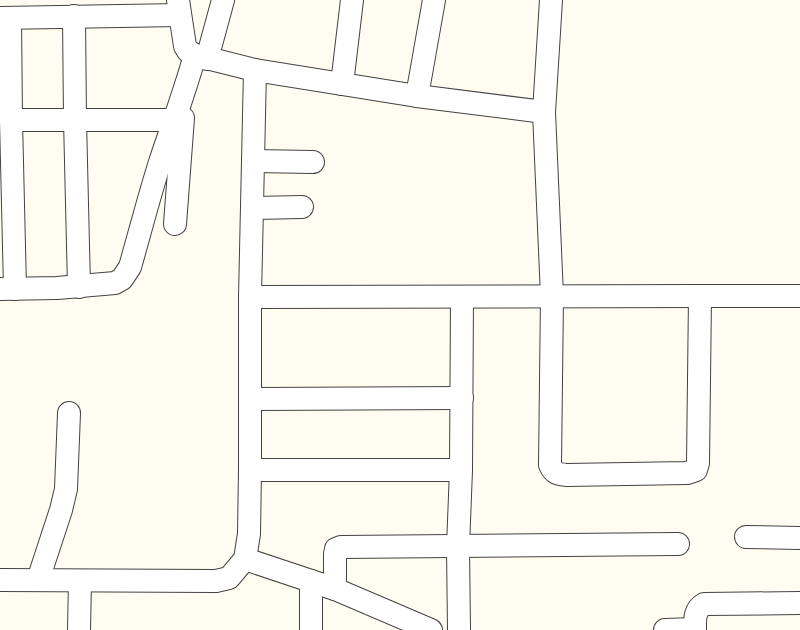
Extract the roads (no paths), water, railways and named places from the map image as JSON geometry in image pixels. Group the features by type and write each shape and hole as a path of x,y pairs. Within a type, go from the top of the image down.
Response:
{"street":[{"path":"223,0 201,57 174,120 130,267 126,274 122,279 115,283 57,288 8,289 11,120 5,18 36,9 74,16 179,7 185,46 188,51 201,57 255,70 342,84 417,96 544,112"},
{"path":"342,84 352,0"},
{"path":"417,96 434,0"},
{"path":"551,0 544,112 552,296 550,465 552,471 558,474 567,475 687,473 696,470 698,463 700,296"},
{"path":"74,16 75,120 80,286"},
{"path":"0,580 216,581 230,578 245,560 248,534 250,470 250,297 255,70"},
{"path":"175,224 183,127 184,95"},
{"path":"11,120 174,120"},
{"path":"253,161 312,162"},
{"path":"252,208 302,207"},
{"path":"250,297 800,296"},
{"path":"458,630 458,546 462,398 462,297"},
{"path":"250,399 462,398"},
{"path":"38,580 61,510 66,489 69,413"},
{"path":"250,470 461,470"},
{"path":"746,537 800,538"},
{"path":"335,589 335,554 336,549 341,546 678,544"},
{"path":"245,560 335,589 431,630"},
{"path":"79,630 80,581"},
{"path":"311,581 311,630"},
{"path":"664,630 695,629 698,607 704,604 800,603"}]}
